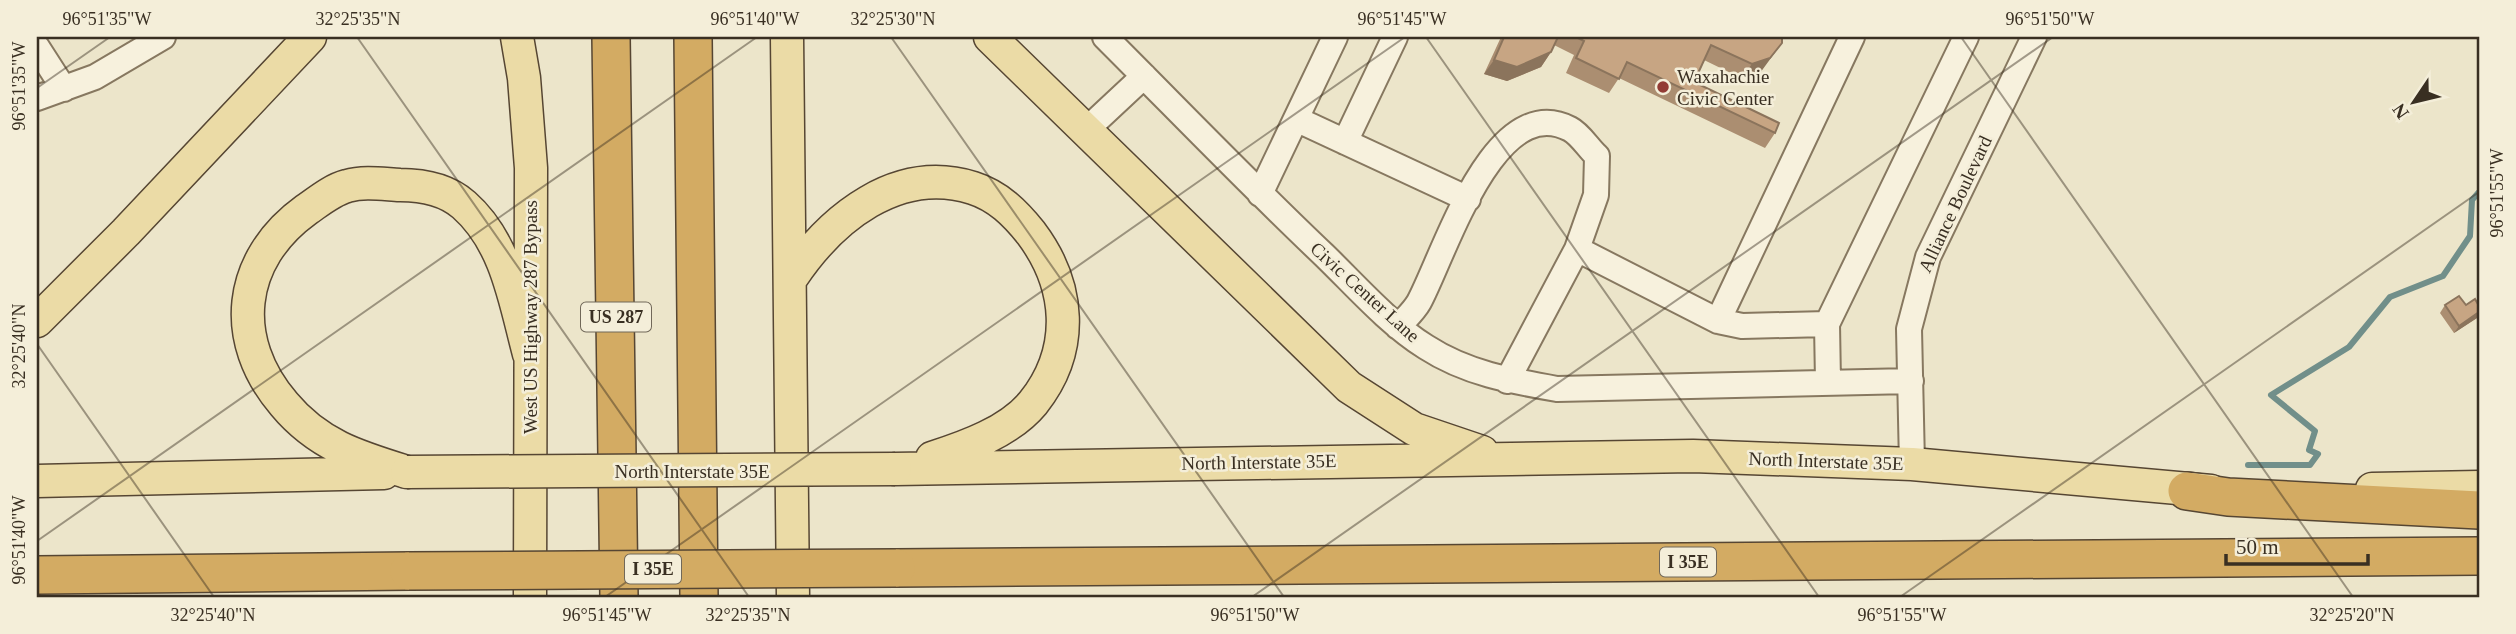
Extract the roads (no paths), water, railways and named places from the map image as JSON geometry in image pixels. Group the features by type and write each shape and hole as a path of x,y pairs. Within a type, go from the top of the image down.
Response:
{"highway":[{"name":"US 287","path":"611,37 619,597"},
{"path":"693,37 699,597"},
{"path":"2187,491 2228,497 2479,510"},
{"name":"I 35E","path":"37,575 2479,556"}],"main road":[{"path":"37,321 126,232 310,37"},
{"name":"West US Highway 287 Bypass","path":"517,37 530,137 530,597"},
{"path":"787,37 792,277 793,597"},
{"path":"990,37 1084,132 1349,387 1414,429 1514,461"},
{"path":"407,472 338,449 307,427 283,404 262,373 246,326 246,312 250,289 263,257 280,233 328,195 345,186 364,183 412,185 453,197 472,213 498,250 509,274 528,354"},
{"path":"792,277 818,241 859,206 892,191 928,184 960,185 995,197 1023,222 1052,265 1062,302 1062,340 1052,373 1032,404 971,445 895,469"},
{"name":"North Interstate 35E","path":"37,481 407,472 895,469 1069,464 1514,461 1693,456 1912,464 2187,491 2479,487"}],"street":[{"path":"37,98 95,77 163,37"},
{"name":"Civic Center Lane","path":"1105,37 1260,194 1398,327 1426,348 1459,365 1507,381 1557,388 1911,382"},
{"path":"1260,194 1335,37"},
{"path":"1345,142 1395,37"},
{"path":"1718,321 1853,37"},
{"path":"1828,382 1827,324 1966,37"},
{"name":"Alliance Boulevard","path":"1912,464 1909,329 1928,257 2034,37"},
{"path":"37,47 64,89"},
{"path":"1084,132 1144,76"},
{"path":"1296,119 1468,198"},
{"path":"1398,327 1418,304 1484,166 1512,135 1541,123 1571,129 1597,156 1596,195 1577,249 1507,381"},
{"path":"1577,249 1718,321 1742,326 1827,324"}],"waterway":[{"path":"2248,465 2310,465 2318,454 2309,450 2315,431 2271,395 2349,347 2390,297 2443,276 2470,236 2472,200 2479,192"}],"place":[{"name":"Waxahachie Civic Center","path":"1663,87"}]}
